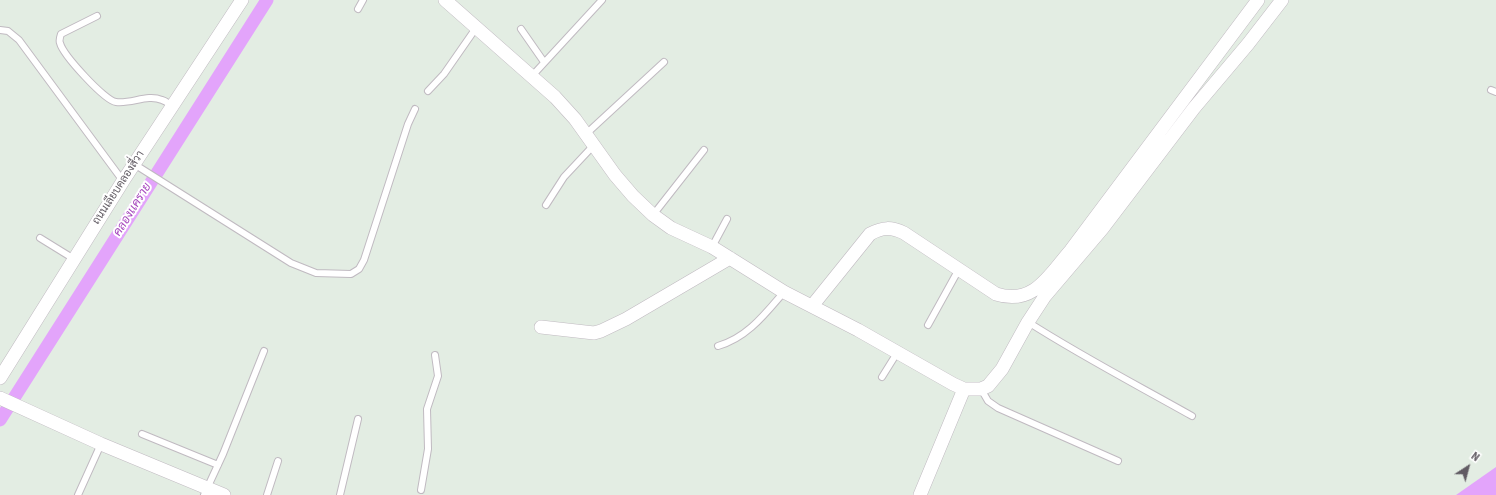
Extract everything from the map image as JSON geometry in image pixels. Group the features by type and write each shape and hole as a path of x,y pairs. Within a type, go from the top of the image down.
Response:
{"street":[{"name":"ถนนเลียบคลองสี่วา","path":"0,378 123,181 139,167 232,6 242,0"},
{"path":"445,0 532,76 575,119 593,146 620,180 633,196 653,215 672,228 712,247 784,292 858,330 964,389 981,389 988,386 1002,369 1028,322 1045,296 1102,229 1194,108 1248,44 1282,0"},
{"path":"812,306 870,234 880,229 894,229 904,233 996,294 1006,297 1019,297 1033,292 1043,283 1070,250 1258,0"},
{"path":"540,327 594,333 601,331 626,319 730,258"},
{"path":"920,495 964,389"},
{"path":"0,398 101,444 152,464 205,492 224,495"}],"lane":[{"path":"358,9 363,0"},
{"path":"532,76 602,0"},
{"path":"97,16 61,34 59,42 66,55 100,92 115,102 129,103 147,98 154,98 162,100 173,106"},
{"path":"428,91 454,61 476,28"},
{"path":"521,29 544,62"},
{"path":"0,30 8,31 19,40 123,181"},
{"path":"586,134 664,62"},
{"path":"139,167 291,263 316,273 351,274 359,269 364,260 408,124 415,109"},
{"path":"546,205 567,173 593,146"},
{"path":"653,215 704,150"},
{"path":"712,247 727,219"},
{"path":"40,238 74,259"},
{"path":"928,325 959,269"},
{"path":"718,346 731,343 747,331 762,317 784,292"},
{"path":"1028,322 1082,356 1113,371 1192,416"},
{"path":"205,492 218,465 264,351"},
{"path":"882,377 897,353"},
{"path":"421,490 428,449 427,409 438,376 435,355"},
{"path":"981,389 988,401 998,408 1118,461"},
{"path":"340,495 358,419"},
{"path":"142,434 218,465"},
{"path":"78,495 101,444"},
{"path":"267,495 278,461"}],"shaded area":[{"path":"1496,467 1496,495 1456,495"}],"waterway":[{"name":"คลองเเคราย","path":"0,420 267,0"}]}
